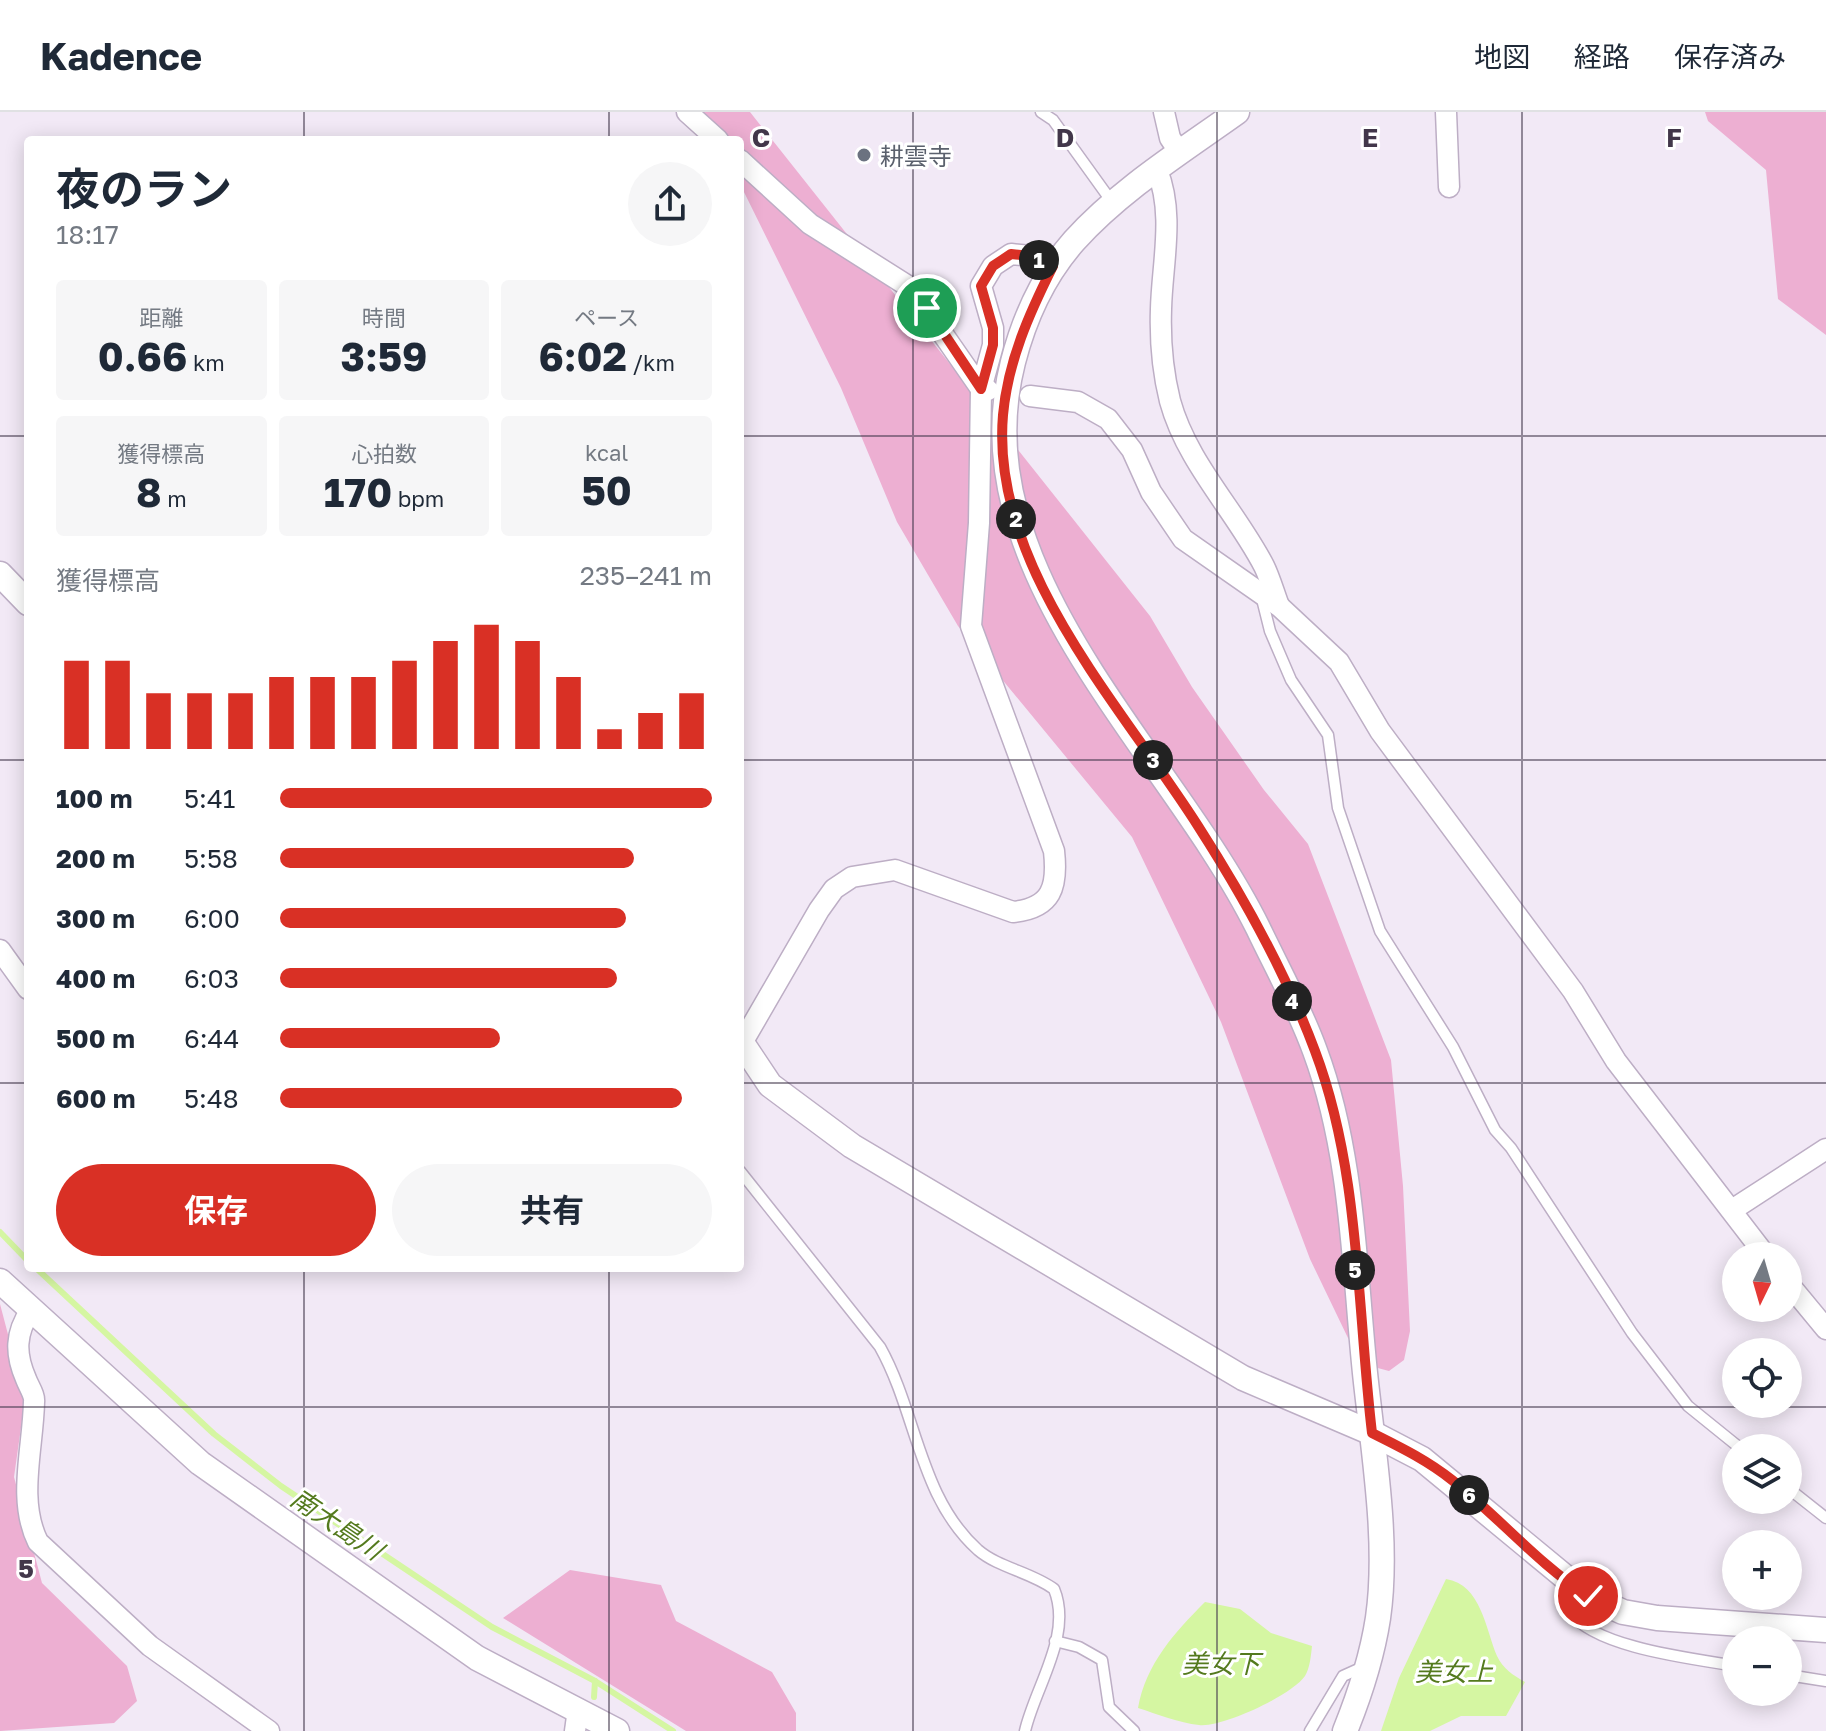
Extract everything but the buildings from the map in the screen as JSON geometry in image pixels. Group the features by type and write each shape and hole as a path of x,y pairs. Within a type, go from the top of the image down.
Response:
{"street":[{"path":"687,112 714,136"},
{"path":"1164,112 1170,138 1180,153"},
{"path":"1237,112 1112,202 1053,266 1021,331 1009,377 1003,441 1011,502 1025,549 1049,600 1199,826 1256,923 1315,1051 1338,1132 1350,1212 1380,1550 1379,1614 1369,1664 1345,1731"},
{"path":"1446,112 1449,187"},
{"path":"744,164 810,224 911,288 986,390"},
{"path":"1157,170 1166,216 1165,281 1160,308 1170,400 1187,445 1264,567 1279,606"},
{"path":"744,1038 819,910 834,889 852,877 895,870 1013,912 1033,910 1044,902 1054,885 1054,851 971,626 986,390 993,345 993,328 981,286 993,266 1011,254 1031,256 1053,266"},
{"path":"1030,396 1078,402 1108,419 1132,450 1151,492 1183,539 1279,606 1339,662 1380,731 1573,991 1616,1061 1756,1242"},
{"path":"0,574 24,599"},
{"path":"0,950 24,983"},
{"path":"744,1047 770,1085 852,1146 1243,1378 1372,1433 1422,1459 1453,1481 1568,1583 1623,1612 1657,1618 1826,1630"},
{"path":"1732,1210 1826,1149"},
{"path":"0,1281 200,1463 477,1658 576,1720 617,1731"},
{"path":"1802,1300 1826,1329"},
{"path":"31,1310 19,1328 19,1363 35,1399 29,1439 28,1522 38,1542 150,1646 269,1731"}],"lane":[{"path":"1041,112 1053,120 1112,202"},
{"path":"1260,593 1270,631 1291,680 1328,735 1338,808 1380,931 1453,1047 1495,1130 1511,1148 1623,1321 1688,1406 1723,1434"},
{"path":"744,1176 880,1347 897,1377 931,1482 957,1530 982,1553 1041,1579 1054,1589 1059,1617 1055,1641 1025,1731"},
{"path":"1802,1499 1826,1518"},
{"path":"1568,1583 1566,1604 1572,1615 1585,1625 1646,1650 1722,1664"},
{"path":"1055,1641 1079,1647 1102,1660 1109,1707 1134,1731"},
{"path":"1310,1731 1343,1676 1369,1664"},
{"path":"1802,1677 1826,1681"}],"shaded area":[{"path":"695,112 750,112 1150,616 1192,687 1264,790 1308,844 1391,1060 1403,1186 1410,1331 1404,1360 1389,1371 1374,1367 1348,1338 1310,1259 1221,1022 1132,837 958,626 897,522 841,388 744,192 744,136 710,136"},
{"path":"1705,112 1826,112 1826,335 1778,299 1766,170 1708,121"},
{"path":"0,1304 25,1399 14,1477 42,1583 127,1666 137,1701 114,1723 0,1731"},
{"path":"570,1570 661,1585 676,1621 772,1672 796,1713 796,1731 686,1731 503,1618"}],"water":[{"name":"美女上","path":"1446,1579 1467,1589 1475,1599 1499,1661 1525,1682 1506,1716 1461,1716 1430,1731 1381,1731 1399,1678"},
{"name":"美女下","path":"1205,1602 1240,1609 1271,1633 1312,1646 1305,1676 1272,1701 1210,1725 1184,1722 1138,1708 1147,1677 1163,1650"}],"waterway":[{"name":"南大島川","path":"0,1232 24,1257"},
{"name":"南大島川","path":"40,1272 214,1434 281,1486 492,1627 595,1681 673,1731"},
{"path":"594,1697 595,1681"}],"place":[{"name":"耕雲寺","path":"864,155"}],"route":[{"path":"927,308 981,389 993,345 993,328 984,308 981,286 993,266 1011,254 1031,256 1053,266 1021,331 1009,377 1003,415 1003,441 1004,470 1011,502 1025,549 1049,600 1109,696 1199,826 1256,923 1315,1051 1338,1132 1350,1212 1372,1433 1422,1459 1453,1481 1517,1540 1588,1596"}]}
